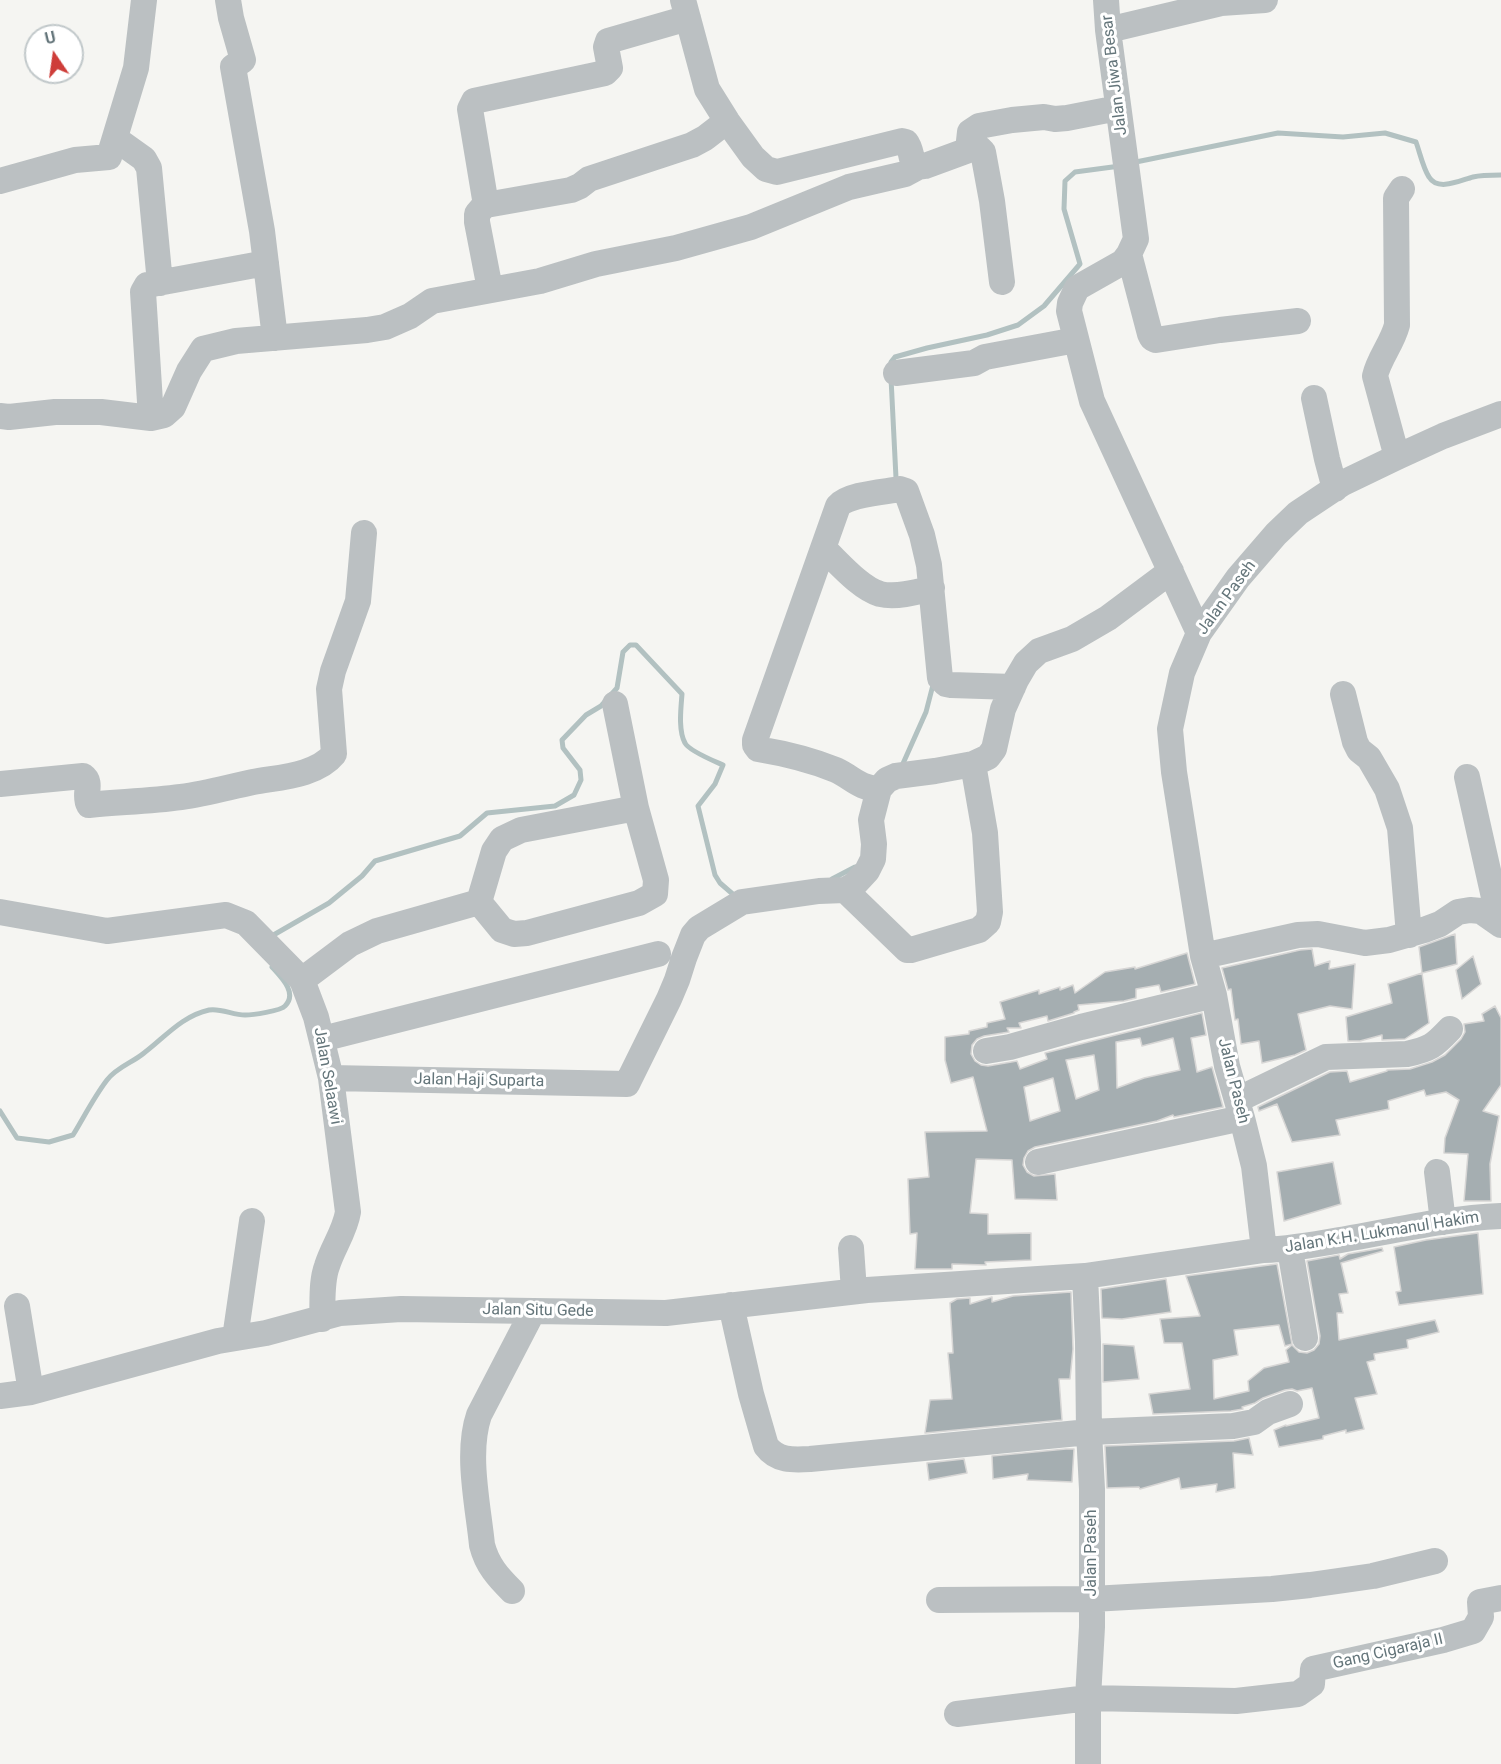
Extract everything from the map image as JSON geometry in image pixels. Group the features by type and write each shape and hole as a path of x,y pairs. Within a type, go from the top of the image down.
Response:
{"street":[{"path":"0,181 75,160 109,157 136,68 144,0"},
{"path":"228,0 243,60 233,67 262,231 275,338"},
{"name":"Jalan Jiwa Besar","path":"1106,0 1136,239 1129,254"},
{"path":"1108,30 1221,3 1265,0"},
{"path":"486,205 470,109 474,101 605,73 610,68 606,47 608,41 685,9 707,89 726,121 753,157 766,169 777,172 902,141 909,145 914,165 918,167"},
{"path":"974,148 969,141 970,132 979,126 1030,118 1067,118 1118,108"},
{"path":"490,289 477,222 477,214 486,205 571,190 589,179 693,145 726,121"},
{"path":"116,139 144,159 149,168 160,283"},
{"path":"0,417 55,412 101,412 151,418 164,415 173,407 189,371 203,349 236,341 385,327 410,316 432,301 540,281 596,264 676,248 740,230 849,187 905,174 918,167 974,148 979,148 983,152 992,201 1002,282"},
{"path":"1396,457 1375,376 1397,325 1396,198 1402,189"},
{"path":"1129,254 1150,334 1156,340 1298,321"},
{"path":"1129,254 1123,262 1077,288 1069,311 1092,401 1200,633"},
{"path":"151,418 143,290 147,285 266,263"},
{"path":"896,373 974,363 985,357 1076,340"},
{"path":"1314,398 1335,489"},
{"name":"Jalan Paseh","path":"1264,1250 1254,1166 1227,1066 1214,995 1203,956 1174,772 1170,729 1182,673 1200,633 1238,578 1276,534 1298,513 1335,489 1396,457 1501,414"},
{"path":"875,789 858,784 838,771 758,749 754,745 838,506 842,502 894,490 906,491 922,535 929,565 928,589 942,681 951,686 1013,687"},
{"path":"0,783 83,776 88,782 86,800 89,805 180,797 217,791 289,776 327,763 333,754 329,689 333,671 358,602 364,533"},
{"path":"824,549 859,582 880,594 890,595 928,589"},
{"path":"973,764 985,833 990,912 988,922 979,930 907,950 845,890 862,878 873,859 871,820 875,789 896,776 973,764 988,757 994,749 1003,709 1026,663 1040,651 1072,639 1108,618 1171,571"},
{"path":"1343,694 1355,742 1359,750 1369,758 1387,789 1400,828 1409,935"},
{"path":"478,902 502,930 527,933 639,903 655,894 656,880 636,808 615,704"},
{"path":"1467,777 1500,924"},
{"path":"478,902 494,851 502,839 521,830 636,808"},
{"name":"Jalan Haji Suparta","path":"331,1078 627,1084 677,981 693,935 699,928 742,902 819,891 845,890"},
{"path":"302,980 350,944 377,931 478,902"},
{"path":"1203,956 1298,935 1318,934 1365,943 1409,935 1440,924 1458,912 1470,910 1481,911 1500,924"},
{"name":"Jalan Selaawi","path":"0,912 107,931 226,915 246,923 302,980 316,1017 331,1078 348,1212 346,1223 324,1274 322,1319"},
{"path":"322,1039 658,954"},
{"path":"986,1051 1010,1047 1081,1026 1214,995"},
{"path":"1038,1162 1240,1109 1326,1057 1418,1052 1437,1044 1450,1029"},
{"path":"1437,1172 1443,1222"},
{"name":"Jalan K.H. Lukmanul Hakim","path":"1264,1250 1290,1249 1443,1222 1501,1216"},
{"path":"235,1338 252,1221"},
{"path":"851,1248 855,1292"},
{"path":"1290,1249 1305,1338"},
{"path":"1084,1276 1264,1250"},
{"name":"Jalan Paseh","path":"1084,1276 1092,1489 1092,1627 1088,1698 1088,1764"},
{"name":"Jalan Situ Gede","path":"0,1396 31,1392 218,1341 266,1333 340,1313 401,1309 666,1313 855,1292 1084,1276"},
{"path":"731,1305 751,1394 766,1446 771,1453 777,1456 796,1460 1089,1432 1233,1426 1254,1422 1268,1412 1290,1404"},
{"path":"17,1306 31,1392"},
{"path":"512,1591 496,1574 482,1545 472,1445 479,1415 533,1311"},
{"path":"939,1600 1092,1599 1310,1585 1373,1576 1435,1561"},
{"name":"Gang Cigaraja II","path":"1088,1698 1236,1701 1298,1694 1312,1684 1313,1669 1443,1640 1473,1631 1481,1617 1480,1602 1501,1598"},
{"path":"957,1714 1088,1698"}],"building":[{"path":"1455,934 1457,964 1422,973 1419,947"},
{"path":"1312,949 1315,966 1330,961 1329,969 1355,964 1352,1009 1330,1006 1298,1014 1306,1050 1262,1063 1259,1041 1241,1044 1231,989 1228,990 1222,968"},
{"path":"1187,953 1195,984 1161,992 1159,985 1136,989 1136,998 1078,1005 1079,1010 1074,1013 1048,1021 1047,1016 1019,1023 1021,1028 1007,1028 1009,1032 977,1039 972,1045 971,1054 981,1065 1017,1061 1020,1069 1047,1059 1045,1053 1202,1013 1206,1035 1191,1038 1197,1072 1212,1067 1223,1107 1174,1117 1173,1115 1157,1121 1035,1147 1028,1151 1023,1165 1027,1172 1034,1176 1055,1174 1057,1200 1015,1199 1012,1160 976,1159 970,1213 988,1214 988,1234 1031,1233 1031,1260 985,1262 986,1265 952,1264 952,1269 915,1269 917,1233 910,1234 908,1179 929,1177 925,1132 987,1131 973,1077 951,1083 945,1060 945,1037 969,1034 969,1031 987,1027 987,1023 1005,1019 1000,1002 1039,990 1039,994 1073,985 1075,993 1105,972 1135,967 1135,969","holes":["1140,1038 1142,1046 1173,1038 1180,1070 1144,1078 1117,1088 1116,1042","1094,1055 1099,1090 1076,1099 1066,1060","1053,1078 1060,1111 1030,1121 1024,1087"]},
{"path":"1473,956 1481,984 1462,999 1456,970"},
{"path":"1422,973 1429,1023 1405,1039 1382,1040 1382,1035 1360,1041 1348,1041 1346,1017 1392,1003 1388,984"},
{"path":"1495,1006 1501,1018 1501,1085 1483,1111 1499,1116 1490,1164 1491,1201 1464,1201 1468,1154 1444,1153 1445,1138 1459,1100 1446,1092 1426,1096 1424,1090 1388,1101 1389,1109 1336,1120 1340,1135 1292,1142 1277,1104 1259,1111 1258,1107 1330,1072 1347,1071 1350,1082 1387,1070 1410,1069 1432,1062 1445,1055 1461,1039 1465,1032 1464,1024 1484,1021 1482,1014"},
{"path":"1333,1162 1341,1204 1284,1221 1277,1172"},
{"path":"1478,1233 1483,1294 1399,1305 1396,1292 1401,1291 1394,1247"},
{"path":"1382,1248 1383,1251 1341,1263 1348,1293 1339,1294 1343,1313 1337,1313 1339,1340 1435,1320 1439,1332 1407,1340 1408,1348 1374,1354 1375,1360 1367,1362 1377,1394 1355,1398 1364,1429 1346,1433 1346,1430 1323,1436 1323,1439 1279,1447 1274,1430 1319,1418 1312,1388 1297,1391 1285,1390 1242,1407 1243,1409 1231,1411 1153,1414 1149,1394 1190,1389 1182,1343 1164,1343 1160,1319 1200,1316 1186,1276 1277,1264 1292,1344 1285,1346 1279,1325 1234,1330 1238,1355 1213,1360 1214,1399 1249,1391 1248,1381 1264,1368 1289,1362 1286,1350 1292,1345 1299,1352 1307,1353 1319,1344 1320,1336 1307,1261 1339,1255 1340,1259 1348,1254"},
{"path":"1166,1279 1171,1312 1122,1319 1102,1318 1101,1289"},
{"path":"1071,1292 1073,1349 1070,1379 1059,1379 1062,1420 925,1433 930,1400 952,1399 948,1353 953,1353 950,1303 957,1299 970,1298 970,1304 992,1297 992,1302 1013,1296"},
{"path":"1103,1344 1134,1346 1139,1379 1103,1382"},
{"path":"1249,1438 1253,1455 1233,1453 1235,1488 1216,1492 1217,1484 1181,1489 1179,1478 1140,1489 1139,1487 1107,1488 1105,1446 1234,1441"},
{"path":"1074,1449 1072,1482 1027,1480 1028,1474 993,1479 992,1456"},
{"path":"964,1459 967,1473 929,1480 927,1463"}],"waterway":[{"path":"1131,163 1278,133 1343,137 1385,133 1416,142 1429,177 1438,184 1450,184 1479,176 1501,175"},
{"path":"891,366 895,357 987,335 1018,325 1044,306 1080,264 1064,209 1065,181 1075,172 1120,166"},
{"path":"891,378 896,478 893,482"},
{"path":"270,937 329,903 362,876 375,861 460,836 487,813 555,806 574,795 581,780 580,770 563,748 562,740 586,715 601,706 617,688 623,652 630,645 636,645 682,694 681,725 687,746 723,765 715,784 698,806 715,875 720,883 735,896 737,895"},
{"path":"901,768 926,712 934,681"},
{"path":"832,879 855,867"},
{"path":"0,1111 17,1138 49,1142 73,1135 107,1080 190,1017 209,1010 249,1015 285,1006 289,1001 289,991 287,985 272,967"}]}
